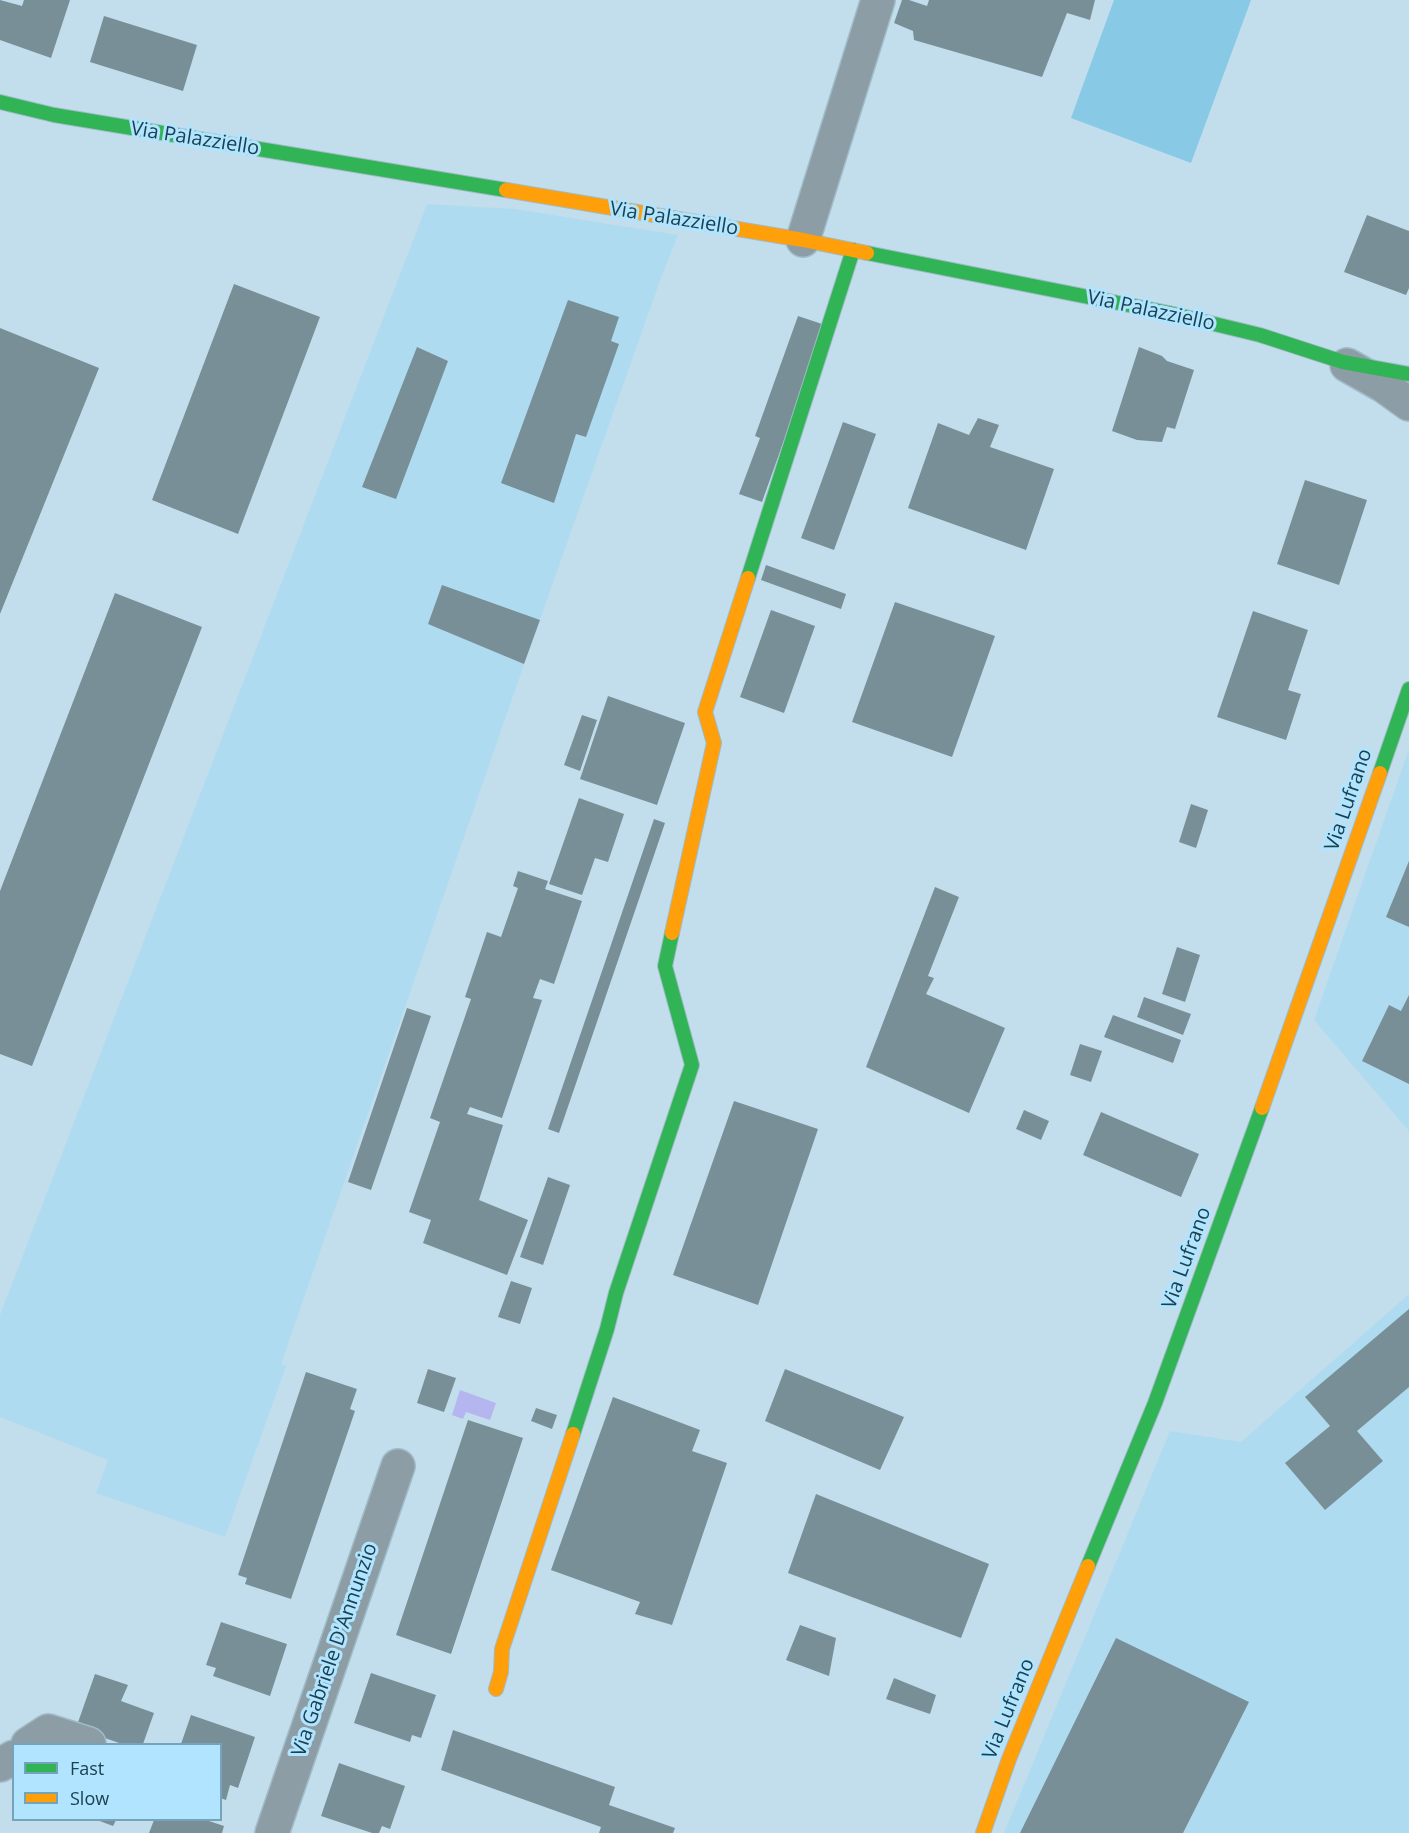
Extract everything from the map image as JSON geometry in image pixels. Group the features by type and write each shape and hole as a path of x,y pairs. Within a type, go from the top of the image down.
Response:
{"street":[{"path":"803,240 878,0"},
{"name":"Via Palazziello","path":"0,102 54,115 803,240 1169,313 1260,336 1343,362 1409,374"},
{"path":"496,1689 501,1672 502,1650 607,1329 616,1293 692,1065 665,966 714,743 705,712 854,250"},
{"name":"Via Palazziello","path":"1343,362 1409,404"},
{"name":"Via Lufrano","path":"983,1833 1009,1759 1155,1403 1287,1039 1409,689"},
{"name":"Via Gabriele D'Annunzio","path":"272,1833 398,1466"},
{"path":"30,1743 48,1731 85,1743"}],"shaded area":[{"path":"1114,0 1251,0 1191,163 1071,118"},
{"path":"427,204 515,209 678,235 521,673 281,1364 286,1366 225,1537 96,1493 108,1460 0,1417 0,1315"},
{"path":"1409,749 1409,1131 1314,1020"},
{"path":"1409,1294 1409,1833 1004,1833 1170,1431 1241,1442"},
{"path":"460,1390 496,1403 490,1420 466,1412 463,1419 452,1415"}],"building":[{"path":"0,0 22,6 24,0 70,0 51,58 0,40"},
{"path":"902,0 927,6 929,0 1095,0 1090,20 1067,13 1042,77 914,40 913,31 894,23"},
{"path":"104,16 197,45 183,91 90,62"},
{"path":"1367,215 1409,231 1409,288 1406,295 1344,272"},
{"path":"234,284 320,317 238,534 152,500"},
{"path":"568,300 619,317 611,341 619,344 586,437 576,434 554,503 501,483"},
{"path":"798,316 825,325 762,502 739,494 760,438 755,436"},
{"path":"0,328 99,368 0,614"},
{"path":"417,347 448,361 396,499 362,487"},
{"path":"1139,347 1162,356 1167,361 1194,370 1175,429 1167,427 1162,442 1137,440 1112,431"},
{"path":"978,418 999,425 990,447 1054,469 1026,550 908,508 938,423 969,435"},
{"path":"843,422 876,434 834,550 801,538"},
{"path":"1305,480 1367,500 1339,585 1277,564"},
{"path":"766,565 846,594 841,609 761,580"},
{"path":"442,585 540,620 524,664 428,624"},
{"path":"115,593 202,627 32,1066 0,1054 0,891"},
{"path":"895,602 995,636 952,757 852,722"},
{"path":"771,610 815,626 784,713 740,697"},
{"path":"1253,611 1308,630 1288,690 1301,694 1286,740 1217,717"},
{"path":"608,696 685,723 657,805 580,779"},
{"path":"582,715 597,720 580,771 564,765"},
{"path":"579,798 624,814 608,862 595,858 582,895 549,884"},
{"path":"1191,804 1208,810 1196,848 1179,842"},
{"path":"654,819 665,823 559,1133 548,1129"},
{"path":"1409,861 1409,927 1386,917"},
{"path":"518,871 548,881 545,889 582,901 554,984 540,979 533,998 542,1000 502,1118 470,1107 467,1114 503,1125 479,1200 528,1220 507,1275 423,1243 431,1220 409,1212 440,1122 430,1118 471,999 465,997 487,932 501,937 518,888 513,886"},
{"path":"935,887 959,897 928,976 934,978 926,994 1005,1028 969,1113 866,1067"},
{"path":"1177,947 1200,955 1185,1002 1162,994"},
{"path":"1409,995 1409,1084 1362,1061 1389,1005 1401,1011"},
{"path":"1144,997 1191,1014 1183,1035 1137,1017"},
{"path":"407,1008 431,1016 371,1190 348,1182"},
{"path":"1113,1015 1181,1040 1173,1063 1104,1037"},
{"path":"1080,1044 1102,1051 1091,1082 1070,1075"},
{"path":"734,1101 818,1129 758,1305 673,1275"},
{"path":"1024,1110 1049,1121 1041,1140 1016,1129"},
{"path":"1101,1112 1199,1154 1181,1197 1083,1155"},
{"path":"548,1177 570,1185 543,1265 520,1257"},
{"path":"511,1281 532,1288 520,1324 498,1317"},
{"path":"1409,1309 1409,1387 1357,1431 1383,1461 1325,1510 1285,1463 1330,1426 1305,1397"},
{"path":"428,1369 456,1378 444,1412 417,1403"},
{"path":"785,1369 904,1417 880,1470 765,1421"},
{"path":"306,1372 357,1389 350,1409 355,1411 291,1599 245,1584 247,1578 238,1575"},
{"path":"613,1397 700,1430 692,1451 727,1463 672,1625 635,1614 640,1602 551,1570"},
{"path":"536,1408 557,1415 552,1429 531,1421"},
{"path":"468,1420 523,1438 451,1654 396,1635"},
{"path":"816,1494 989,1564 961,1638 788,1573"},
{"path":"221,1622 287,1644 270,1696 213,1676 216,1668 206,1665"},
{"path":"800,1625 836,1638 829,1676 786,1660"},
{"path":"1116,1638 1249,1702 1183,1833 1020,1833"},
{"path":"371,1673 436,1695 421,1738 412,1735 410,1742 354,1723"},
{"path":"95,1674 128,1685 121,1701 154,1713 143,1743 119,1743 76,1728"},
{"path":"894,1678 936,1695 930,1714 886,1699"},
{"path":"191,1715 255,1737 238,1788 230,1785 226,1800 222,1799 222,1743 181,1743"},
{"path":"453,1730 615,1787 609,1805 675,1828 673,1833 599,1833 601,1827 441,1770"},
{"path":"339,1763 405,1786 390,1829 382,1826 379,1833 372,1833 321,1816"},
{"path":"100,1821 116,1821 113,1826"},
{"path":"154,1821 209,1821 224,1826 222,1833 149,1833"}],"traffic: fast":[{"path":"0,102 54,115 506,190"},
{"path":"748,578 853,250"},
{"path":"867,253 1169,313 1260,335 1343,362 1409,374"},
{"path":"1380,773 1409,689"},
{"path":"573,1434 607,1329 616,1293 692,1065 665,966 672,933"},
{"path":"1088,1566 1155,1403 1262,1108"}],"traffic: slow":[{"path":"506,190 803,240 867,253"},
{"path":"672,933 714,743 705,712 748,578"},
{"path":"1262,1108 1380,773"},
{"path":"496,1689 501,1672 502,1649 573,1434"},
{"path":"983,1833 1009,1759 1088,1566"}]}
